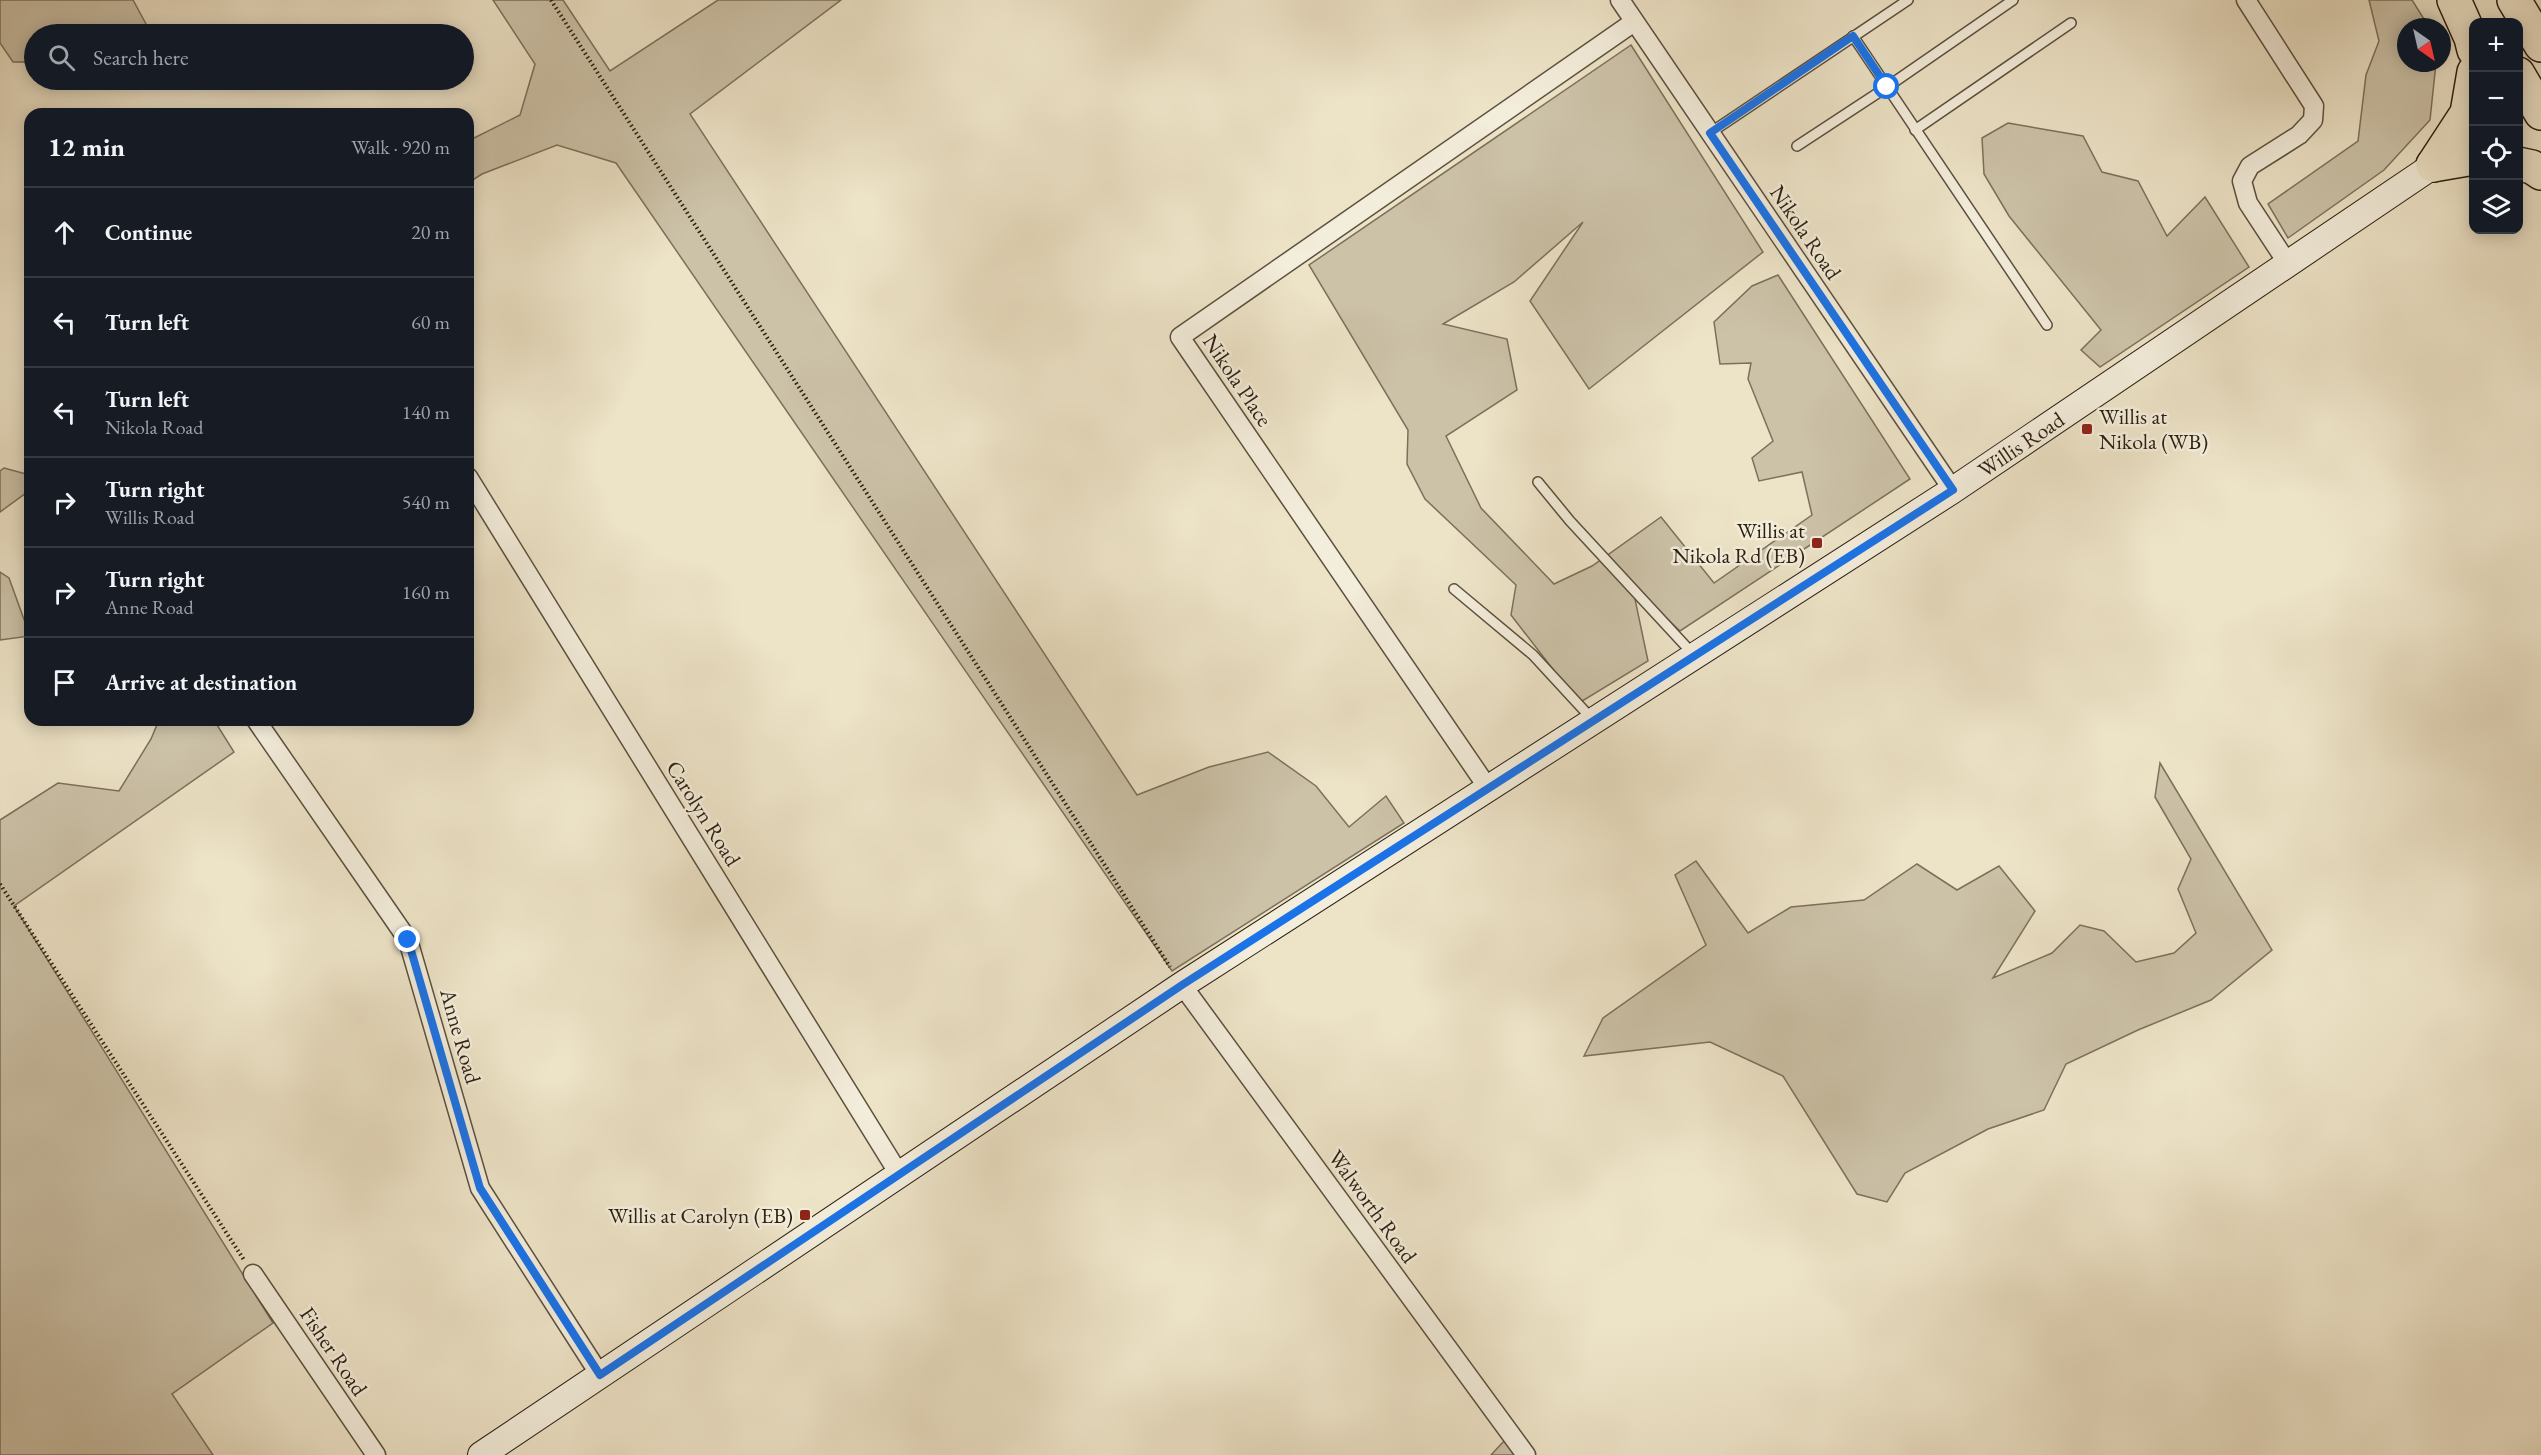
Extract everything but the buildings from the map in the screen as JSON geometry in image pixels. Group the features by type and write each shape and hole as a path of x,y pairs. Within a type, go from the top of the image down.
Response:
{"highway":[{"path":"2454,0 2469,34"},
{"path":"2475,0 2486,18"},
{"path":"2514,0 2541,45"},
{"path":"2433,165 2466,112 2469,97"},
{"path":"2433,165 2469,159"},
{"path":"2523,165 2532,167 2541,173"}],"street":[{"name":"Nikola Road","path":"1620,0 1953,490"},
{"path":"2246,0 2314,106 2313,120 2299,135 2250,166 2242,181 2248,203 2288,264"},
{"name":"Nikola Place","path":"1488,788 1180,337 1634,22"},
{"name":"Willis Road","path":"481,1455 1182,985 1953,490 2469,141"},
{"name":"Carolyn Road","path":"474,487 899,1174"},
{"name":"Anne Road","path":"260,726 408,940 480,1188 600,1375"},
{"name":"Walworth Road","path":"1182,985 1526,1455"},
{"name":"Fisher Road","path":"253,1274 376,1455"}],"lane":[{"path":"1710,133 1908,0"},
{"path":"1797,146 2013,0"},
{"path":"1915,130 2071,23"},
{"path":"1853,36 2047,325"},
{"path":"1538,482 1570,521 1695,656"},
{"path":"1454,589 1533,655 1593,721"}],"path":[{"path":"551,0 1182,985"},
{"path":"0,884 253,1274"}],"shaded area":[{"path":"0,0 133,0 146,24 24,24 24,62 13,62 0,43"},
{"path":"493,0 563,0 610,71 718,0 841,0 690,114 1137,795 1209,767 1268,752 1316,786 1349,827 1386,796 1404,823 1172,971 616,163 557,145 474,179 474,138 520,115 535,64"},
{"path":"2369,0 2412,0 2423,18 2397,18 2397,72 2435,72 2430,120 2384,170 2288,238 2268,204 2358,141 2366,75 2379,41"},
{"path":"1631,45 1763,252 1589,389 1530,301 1583,222 1514,282 1443,324 1507,339 1517,390 1446,436 1481,508 1554,584 1592,566 1661,517 1714,583 1812,515 1802,472 1759,481 1752,458 1773,441 1748,379 1751,363 1720,364 1714,322 1752,286 1778,275 1910,479 1680,631 1632,585 1648,661 1579,703 1511,615 1516,585 1425,499 1407,464 1408,430 1309,265"},
{"path":"2008,123 2083,136 2102,172 2138,181 2167,236 2205,197 2249,267 2100,367 2081,350 2101,330 2009,216 1984,174 1982,138"},
{"path":"4,468 24,473 24,494 0,512 0,471"},
{"path":"0,572 9,578 24,619 24,637 0,640"},
{"path":"156,726 218,726 234,752 14,906 273,1323 172,1394 213,1455 0,1455 0,820 58,783 119,791"},
{"path":"2160,763 2272,950 2211,1000 2138,1030 2066,1064 2044,1110 1988,1129 1905,1173 1887,1202 1857,1194 1783,1076 1710,1042 1584,1056 1603,1018 1706,945 1675,875 1696,861 1748,933 1791,907 1864,900 1917,864 1957,890 1999,866 2035,911 1993,978 2052,953 2080,925 2104,931 2136,962 2174,953 2196,933 2178,889 2191,859 2155,797"},
{"path":"1505,1440 1515,1455 1491,1455"}],"place":[{"name":"Willis at Nikola (WB)","path":"2087,429"},
{"name":"Willis at Nikola Rd (EB)","path":"1817,543"},
{"name":"Willis at Carolyn (EB)","path":"805,1215"}],"route":[{"path":"408,940 480,1188 600,1375 1182,985 1953,490 1710,133 1853,36 1887,87"}]}
